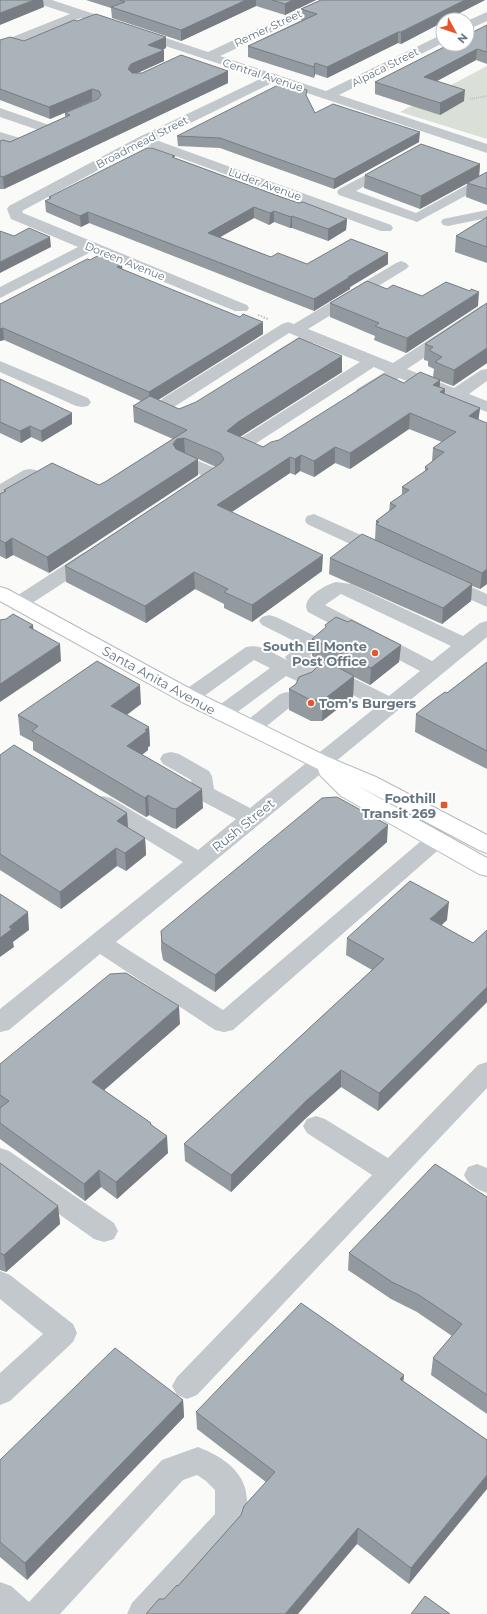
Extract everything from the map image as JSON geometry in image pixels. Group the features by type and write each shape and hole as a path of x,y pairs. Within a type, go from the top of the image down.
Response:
{"main road":[{"name":"Santa Anita Avenue","path":"0,593 221,714 320,762 368,782 487,845"},
{"name":"Santa Anita Avenue","path":"320,762 349,791 487,868"}],"street":[{"name":"Central Avenue","path":"40,0 487,149"},
{"name":"Remer Street","path":"181,60 202,55 323,1"},
{"path":"0,47 80,14"},
{"path":"475,22 487,16"},
{"path":"0,36 14,42"},
{"name":"Alpaca Street","path":"326,96 435,42"},
{"name":"Broadmead Street","path":"14,209 144,140 273,78"},
{"path":"0,112 44,128"},
{"path":"0,148 58,122"},
{"path":"432,143 445,135"},
{"path":"0,136 15,141"},
{"name":"Luder Avenue","path":"144,140 386,228"},
{"path":"405,158 344,192 417,218 487,178"},
{"name":"Doreen Avenue","path":"14,209 16,216 241,308"},
{"path":"448,222 487,214"},
{"path":"0,293 90,247"},
{"path":"202,404 189,412 177,415 164,410 169,402 287,327 401,266"},
{"path":"349,402 397,372 398,367 487,309"},
{"path":"287,327 487,407"},
{"path":"266,365 311,337"},
{"path":"279,447 268,452 256,452 248,448 245,443 372,361"},
{"path":"0,366 82,402"},
{"path":"454,395 487,374"},
{"path":"181,496 214,474 184,460"},
{"path":"0,491 30,474"},
{"path":"314,520 398,559"},
{"path":"13,622 25,606 103,548"},
{"path":"426,572 487,601"},
{"path":"434,670 315,608 315,603 336,588 344,588 465,645"},
{"path":"269,621 314,643 295,657 384,709"},
{"name":"Rush Street","path":"3,1016 99,942 384,709 487,627"},
{"path":"189,697 253,651 285,667 299,690 384,709"},
{"path":"221,714 285,667"},
{"path":"251,728 299,690"},
{"path":"171,759 201,776 204,793 251,818"},
{"path":"87,794 199,861"},
{"path":"99,942 224,1023 436,840"},
{"path":"187,1386 487,1072"},
{"path":"316,1126 390,1173"},
{"path":"0,1158 104,1231"},
{"path":"0,1283 63,1333 0,1392"},
{"path":"39,1614 173,1470 198,1461 214,1468 228,1482 232,1503 229,1520 143,1614"},
{"path":"0,1597 19,1614"}],"path":[{"path":"470,99 487,96"}],"shaded area":[{"path":"487,66 487,139 400,112"}],"building":[{"path":"0,0 34,0 0,13"},
{"path":"120,0 246,0 181,30 111,7 125,2"},
{"path":"272,0 293,0 285,4"},
{"path":"321,0 465,0 441,12 435,12 435,15 327,67 315,63 314,67 248,46 317,14 301,9"},
{"path":"96,14 166,37 148,45 164,50 131,64 128,69 132,73 142,73 181,55 228,71 3,177 0,176 0,141 3,140 10,142 70,115 65,113 98,99 101,95 99,91 92,89 49,107 0,89 0,40 10,37 24,41 74,20 77,21"},
{"path":"487,25 487,52 477,49 475,50 475,31"},
{"path":"435,52 471,52 424,77 465,90 440,103 375,82"},
{"path":"284,82 307,90 306,95 315,113 333,104 420,132 334,179 220,138 177,136"},
{"path":"421,144 480,164 421,196 365,175"},
{"path":"147,148 152,148 175,156 172,157 281,197 299,203 303,202 347,219 328,229 292,216 291,217 274,211 270,213 254,207 208,233 271,257 278,253 307,264 351,239 388,253 314,299 88,212 80,216 45,201 51,198 49,197"},
{"path":"487,172 487,189 467,183"},
{"path":"487,217 487,247 456,236"},
{"path":"29,228 50,237 0,262 0,231 14,236"},
{"path":"99,255 122,264 117,267 156,283 240,317 243,314 263,322 149,392 3,328 0,329 0,304 87,259 90,260"},
{"path":"367,281 387,289 393,285 422,296 446,282 470,291 471,289 479,292 407,338 375,326 379,323 330,303"},
{"path":"487,303 487,348 454,370 435,362 442,357 429,350 433,347 425,344"},
{"path":"299,338 342,356 238,422 227,431 263,447 271,442 279,440 384,374 404,383 420,372 440,380 433,385 445,389 440,392 480,408 469,416 487,423 487,569 482,573 376,524 379,522 376,521 396,506 390,503 409,490 402,487 428,469 425,467 444,452 433,448 456,432 410,413 350,453 335,447 314,461 301,455 295,459 290,457 217,505 323,555 252,605 224,592 228,589 194,572 145,606 65,566 221,463 224,459 220,453 184,438 177,439 173,444 176,449 198,459 47,557 12,538 5,543 0,540 0,494 6,491 4,490 52,463 99,485 105,482 187,430 133,406 150,396 179,409 196,402"},
{"path":"0,379 72,413 41,431 30,426 20,431 0,422"},
{"path":"362,534 472,584 443,608 330,558"},
{"path":"13,614 33,625 29,627 60,644 0,684 0,620 6,619"},
{"path":"336,617 348,622 351,620 401,645 371,668 312,639 326,627 325,625"},
{"path":"324,660 354,676 323,700 311,700 289,689 296,684 299,677 312,672"},
{"path":"97,661 140,685 111,706 149,727 145,730 147,731 127,746 202,789 176,809 171,808 148,795 145,798 32,731 38,726 18,715"},
{"path":"487,662 487,751 416,714 445,692 447,693"},
{"path":"14,745 127,813 117,821 145,838 125,853 116,848 60,892 0,854 0,755"},
{"path":"337,797 388,825 215,975 162,942 161,931 322,798"},
{"path":"410,881 449,902 430,919 473,943 487,930 487,987 379,1093 341,1070 306,1101 231,1175 184,1144 384,959 347,938"},
{"path":"0,894 28,912 9,927 12,929 0,938"},
{"path":"126,973 179,1006 92,1082 151,1123 150,1124 167,1136 116,1182 99,1170 84,1184 0,1123 0,1108 9,1101 0,1095 0,1064 110,974"},
{"path":"0,1163 58,1206 4,1255 0,1253"},
{"path":"435,1164 487,1197 487,1395 433,1358 462,1324 419,1295 392,1282 349,1253"},
{"path":"301,1303 404,1375 400,1379 487,1440 487,1475 411,1568 358,1528 285,1614 146,1614 159,1599 164,1599 177,1585 178,1586 241,1515 244,1506 275,1472 196,1412"},
{"path":"115,1348 183,1400 25,1563 0,1542 0,1460"},
{"path":"425,1596 450,1614 411,1614"}],"place":[{"name":"South El Monte Post Office","path":"375,653"},
{"name":"Tom's Burgers","path":"311,703"},
{"name":"Foothill Transit 269","path":"444,805"}]}
